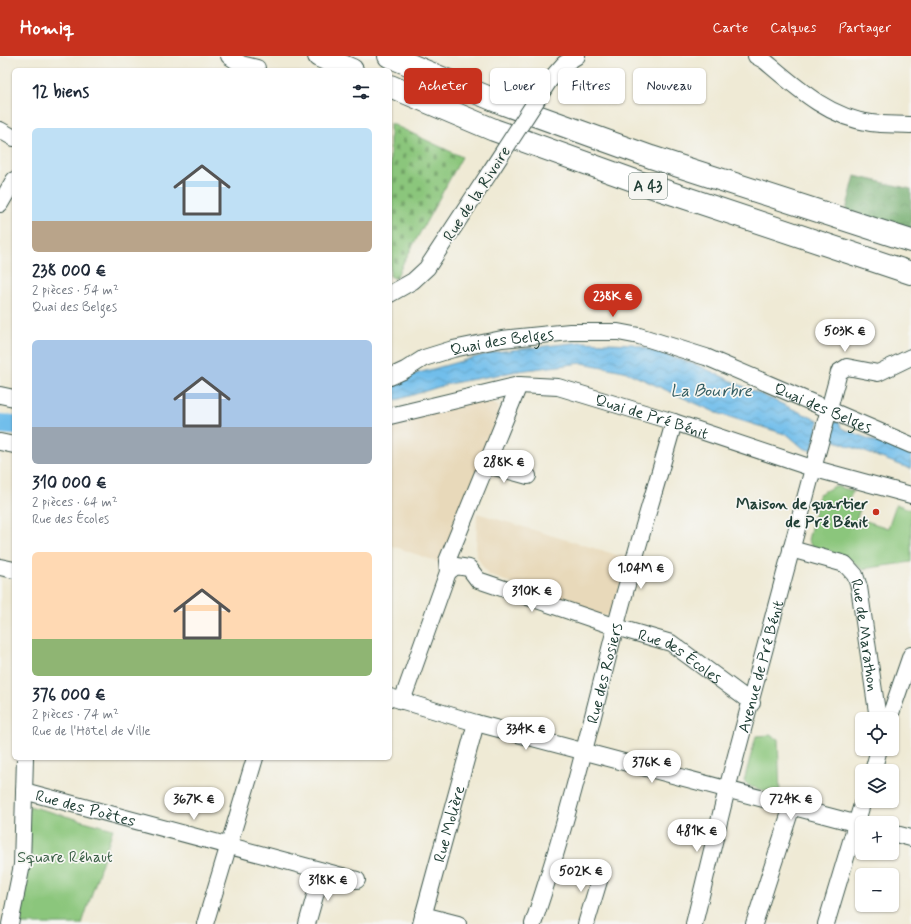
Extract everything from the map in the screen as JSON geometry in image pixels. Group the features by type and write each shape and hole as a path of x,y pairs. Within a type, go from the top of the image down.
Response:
{"highway":[{"path":"319,56 347,68"},
{"name":"A 43","path":"390,56 504,104 651,157 911,241"},
{"name":"A 43","path":"392,87 494,130 644,184 911,273"}],"street":[{"path":"229,56 241,64 257,68"},
{"path":"756,56 765,61 816,102 841,114 870,123 911,125"},
{"name":"Rue de la Rivoire","path":"392,293 413,281 427,268 549,81 565,59"},
{"path":"0,130 12,137"},
{"path":"0,204 12,183"},
{"name":"Quai des Belges","path":"392,376 424,358 454,349 502,339 570,332 618,332 638,336 706,357 828,413 911,445"},
{"name":"Avenue de Pré Bénit","path":"694,924 727,789 752,703 812,468 839,372 847,367 878,373 911,357"},
{"path":"519,385 447,561 448,572 396,699 476,723 855,823"},
{"name":"Quai de Pré Bénit","path":"392,416 519,385 558,387 674,422 812,468 911,495"},
{"path":"0,395 12,398"},
{"name":"Rue des Rosiers","path":"533,924 546,887 584,752 616,627 674,422"},
{"path":"0,442 12,445"},
{"path":"487,465 528,476"},
{"name":"Rue de Marathon","path":"791,549 845,564 855,575 859,587 877,712"},
{"path":"0,566 12,569"},
{"name":"Rue des Écoles","path":"448,572 456,566 469,568 478,580 616,627 671,643 752,703"},
{"path":"891,712 911,655"},
{"name":"Rue Molière","path":"422,920 476,723"},
{"path":"10,924 22,865 25,760"},
{"path":"205,924 253,760"},
{"name":"Rue des Poètes","path":"24,791 357,880"},
{"path":"754,924 792,806"},
{"path":"899,835 911,838"},
{"path":"826,924 855,836"},
{"path":"307,924 322,871"},
{"path":"586,924 602,871"},
{"path":"422,920 458,924"}],"shaded area":[{"path":"486,399 499,407 497,423 444,559 438,562 392,546 392,433 397,419"},
{"path":"477,513 627,558 612,614 603,616 488,575 476,555"}],"green space":[{"path":"392,124 462,157 400,269 396,279 392,277"},
{"path":"855,176 911,189 911,230 846,210"},
{"path":"835,486 853,491 848,502 861,506 857,518 888,528 896,504 911,510 911,562 862,569 850,559 813,549 808,540 819,494"},
{"path":"770,735 778,739 780,795 749,786 744,781 756,736"},
{"name":"Square Réhaut","path":"29,806 113,829 82,924 14,924"}],"water":[{"name":"La Bourbre","path":"581,342 633,344 697,365 819,421 812,451 803,448 788,435 717,413 624,371 582,363 518,371 448,384 392,401 392,380 494,352"},
{"path":"834,421 839,422 841,428 911,455 911,469 830,439"}],"waterway":[{"name":"La Bourbre","path":"0,424 12,425"}],"place":[{"name":"Maison de quartier de Pré Bénit","path":"876,512"}]}
